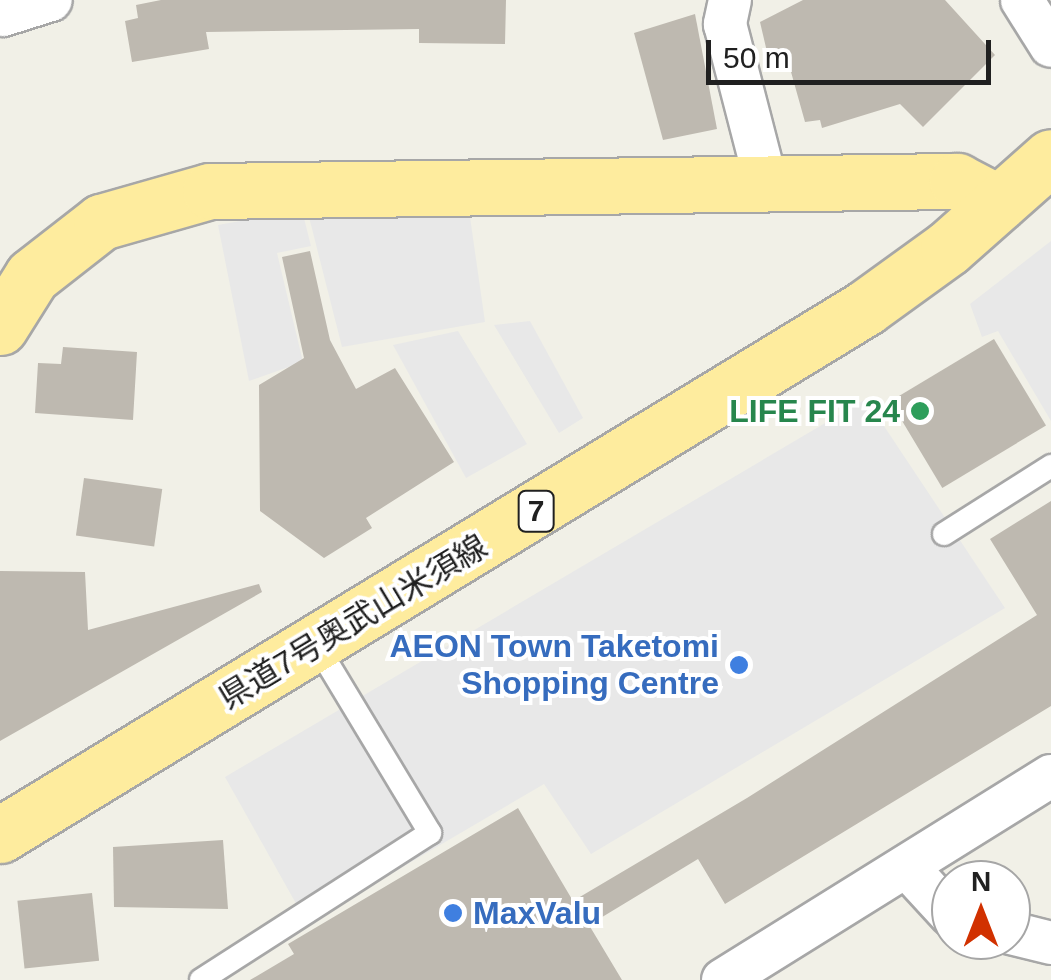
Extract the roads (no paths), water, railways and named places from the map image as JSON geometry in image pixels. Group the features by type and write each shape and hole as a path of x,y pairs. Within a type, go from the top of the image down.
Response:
{"main road":[{"name":"県道7号奥武山米須線","path":"0,835 865,308 1051,156"},
{"path":"0,327 32,276 101,222 210,191 957,181 999,202"}],"street":[{"path":"3,15 50,0"},
{"path":"730,0 725,24 766,183"},
{"path":"1022,0 1051,46"},
{"path":"722,980 1051,776"},
{"path":"907,867 931,893"}],"lane":[{"path":"944,534 1051,466"},
{"path":"201,980 430,834 316,644"}],"place":[{"name":"LIFE FIT 24","path":"920,411"},
{"name":"AEON Town Taketomi Shopping Centre","path":"739,665"},
{"name":"MaxValu","path":"453,913"}]}
